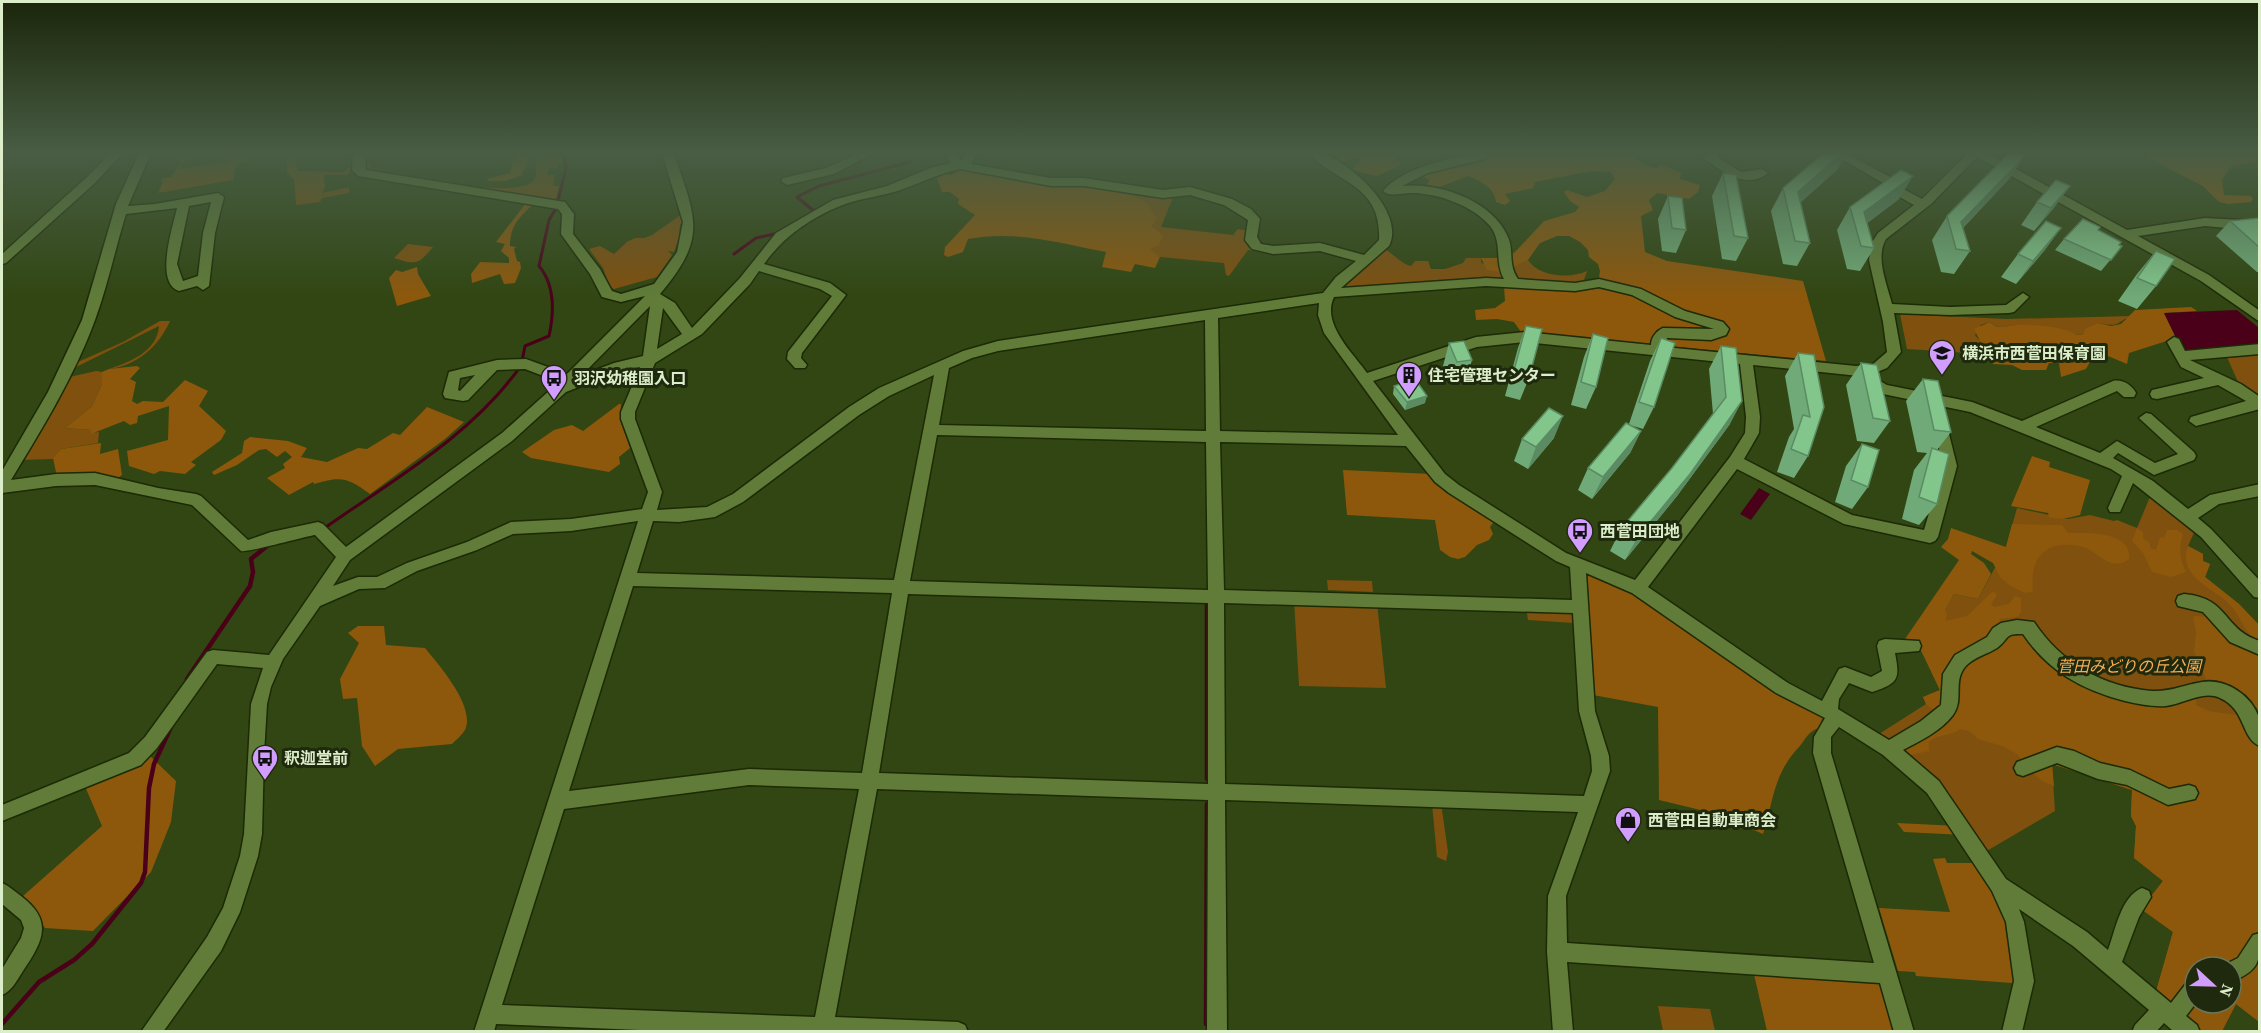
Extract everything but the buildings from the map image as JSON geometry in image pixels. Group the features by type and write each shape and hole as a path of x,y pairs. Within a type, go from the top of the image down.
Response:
{"street":[{"path":"2,260 67,201"},
{"path":"2,483 35,429 83,332 97,295 125,201"},
{"path":"121,210 194,201"},
{"path":"184,203 171,264 179,287 203,283 209,233 217,201"},
{"path":"537,201 553,206 561,205 568,214 567,234 596,272 607,294 621,298 657,293"},
{"path":"151,1032 214,944 231,912 253,834 257,719 262,687 274,662 345,556 507,437 657,293 681,255 689,222 683,201"},
{"path":"492,366 526,364 563,385 619,366 649,360 697,331 735,292 780,236 818,213 844,201"},
{"path":"1225,201 1251,215 1254,219 1251,240 1253,245 1260,248 1273,250 1318,247 1365,260"},
{"path":"1377,201 1387,237 1380,248 1349,271 1329,295 1324,312 1326,323 1410,441 1440,478 1455,489 1561,557 1638,588 1782,688 1833,714 1889,749 1933,787 1999,885 2015,922 2024,981 2012,1032"},
{"path":"1380,204 1383,201"},
{"path":"1456,201 1485,214 1501,232 1504,241 1502,264 1513,282"},
{"path":"1918,201 1923,204"},
{"path":"1364,379 1461,346 1495,339 1538,338 1859,371 1878,368 1887,363 1894,352 1887,308 1875,260 1877,244 1882,236 1926,201"},
{"path":"2065,201 2205,278 2259,318"},
{"path":"2125,234 2205,222 2259,227 2259,225"},
{"path":"755,266 825,286 840,295 795,352 794,359 800,364"},
{"path":"314,601 358,583 379,583 412,567 472,546 511,528 571,525 648,514 693,516 710,513 723,508 854,411 884,392 968,354 998,346 1329,295 1513,282 1575,287 1599,283 1625,288 1680,315 1718,325 1722,329 1721,332 1711,335 1663,333 1658,340 1658,350"},
{"path":"657,293 670,306 690,335"},
{"path":"657,293 649,360 628,412 628,419 655,492 487,1023 958,1032"},
{"path":"1887,308 1950,311 2009,309 2023,297"},
{"path":"1211,315 1216,596 1217,1032"},
{"path":"2174,342 2186,364 2219,380 2259,404"},
{"path":"2181,356 2259,349"},
{"path":"1638,588 1735,461 1752,433 1746,360"},
{"path":"822,1029 860,837 929,430 943,365"},
{"path":"1859,371 1876,386 1972,407 2020,428 2103,458 2130,473 2188,517 2223,549 2259,592"},
{"path":"2157,394 2219,380"},
{"path":"2020,428 2118,385 2129,393"},
{"path":"1735,461 1849,520 1930,537 1950,466 1934,398"},
{"path":"2196,421 2259,404"},
{"path":"2103,458 2117,446 2154,469 2189,456 2146,418"},
{"path":"929,430 1410,441"},
{"path":"2115,508 2130,473"},
{"path":"2,487 79,479 109,481 158,494 196,500 246,547 271,538 318,528 345,556"},
{"path":"2188,517 2216,499 2259,490"},
{"path":"1563,1032 1557,952 1557,896 1598,783 1601,765 1587,711 1578,563"},
{"path":"628,579 1582,607"},
{"path":"2184,601 2197,601 2212,607 2233,635 2259,648"},
{"path":"1889,749 1917,733 1947,710 1950,704 1951,672 1961,657 1993,642 1997,634 2006,628 2014,627 2028,627 2043,651 2069,672 2113,691 2157,699 2184,694 2198,688 2211,687 2223,691 2243,705 2259,738"},
{"path":"1904,1032 1820,740 1823,729 1833,714 1830,698 1845,674 1872,685 1891,674 1885,646 1914,646"},
{"path":"2,813 140,755 182,704 213,657 274,662"},
{"path":"2023,768 2057,755 2068,757 2098,771 2130,778 2168,798 2189,793"},
{"path":"558,801 749,777 1589,804"},
{"path":"1999,885 2052,918 2112,964 2190,1032"},
{"path":"2,892 34,923 34,934 2,985"},
{"path":"2112,964 2132,911 2142,897"},
{"path":"2243,966 2259,942"},
{"path":"1557,952 1887,974"},
{"path":"2142,1032 2183,999"}],"green space":[{"path":"296,201 320,201 320,202 296,205"},
{"path":"1142,201 1171,201 1161,227 1233,235 1238,229 1248,231 1248,239 1271,252 1270,254 1248,250 1229,276 1226,275 1224,263 1160,257 1149,249 1153,221 1148,206"},
{"path":"682,214 683,223 680,224 674,252 668,251 672,255 657,277 614,289 610,287 603,268 589,249 600,246 614,254 627,242 652,235"},
{"path":"408,244 433,247 416,262 394,258"},
{"path":"1383,248 1411,266 1415,261 1428,261 1431,269 1445,269 1463,263 1466,258 1481,258 1481,263 1507,268 1528,260 1539,270 1555,275 1580,274 1587,271 1583,283 1336,288"},
{"path":"1900,314 2006,319 2132,316 2114,325 2098,323 2084,334 2076,335 2025,325 2000,327 1990,322 1981,325 1975,335 1982,343 1963,351 1968,353 1907,349"},
{"path":"160,321 170,321 160,339 146,353 129,364 109,369 141,355 148,349 157,335 159,326 68,371 69,366 123,342"},
{"path":"2259,353 2259,396 2239,384 2226,355"},
{"path":"96,371 102,372 102,384 92,406 65,428 92,430 91,433 99,432 98,443 61,449 53,459 20,460 65,378"},
{"name":"菅田みどりの丘公園","path":"2152,492 2197,526 2188,546 2203,554 2203,561 2210,564 2205,577 2239,604 2259,625 2260,1019 2258,1021 2243,1009 2243,955 2183,955 2183,1010 2155,995 2173,932 2141,909 2163,881 2134,858 2136,826 2131,816 2132,790 2052,764 2055,811 1985,852 1879,734 1926,704 1923,697 1940,690 1917,642 1933,629 1954,594 1978,599 2006,547 2017,508 2068,519 2090,515 2117,520 2137,528"},
{"path":"1327,580 1372,581 1373,592 1328,590"},
{"path":"1294,600 1377,603 1386,688 1299,686"},
{"path":"1526,607 1568,610 1573,614 1573,623 1528,620"},
{"path":"1441,803 1448,852 1446,861 1437,857 1432,804"},
{"path":"1658,1006 1710,1009 1715,1031 1663,1031"},
{"name":"菅田みどりの丘公園","path":"2192,1015 2230,1015 2222,1031"}],"shaded area":[{"path":"959,201 1143,201 1157,218 1152,226 1163,236 1159,245 1150,249 1160,257 1155,268 1135,264 1131,272 1102,267 1106,252 1054,242 1003,236 968,239 963,252 948,257 944,255 945,247 975,215 958,204"},
{"path":"1496,201 1510,201 1505,205"},
{"path":"1570,201 1649,201 1653,210 1641,216 1645,252 1667,261 1803,281 1826,361 1521,332 1514,322 1497,319 1476,320 1475,310 1495,308 1505,301 1504,287 1510,283 1578,292 1598,285 1600,271 1598,264 1589,257 1588,250 1580,242 1569,236 1557,236 1540,243 1528,260 1501,272 1487,270 1481,258 1505,258 1515,252 1544,221 1575,212 1579,207"},
{"path":"2218,201 2252,201 2228,204"},
{"path":"526,203 532,205 516,223 510,239 510,246 516,247 514,249 521,268 515,283 504,284 500,274 472,283 471,274 480,262 509,263 509,258 501,251 505,244 496,242"},
{"path":"417,267 418,274 431,296 397,306 389,278 396,270 402,272"},
{"path":"2191,307 2197,311 2164,313 2176,338 2129,353 2127,364 2096,351 2086,369 2061,377 2059,363 2049,363 2046,370 2022,370 2012,365 1992,364 1976,352 1963,351 1962,345 1981,343 1974,329 1990,322 1999,327 2023,325 2048,327 2076,335 2084,334 2085,329 2098,323 2111,326 2121,324 2135,310"},
{"path":"2237,310 2259,328 2259,345 2183,352 2164,313"},
{"path":"137,366 140,368 130,379 136,382 132,401 137,404 143,401 163,402 185,380 208,391 199,406 226,431 221,440 191,462 196,465 185,474 160,471 154,474 129,466 127,451 168,440 169,406 138,416 137,423 130,425 124,421 91,434 91,430 65,428 92,406 102,384 102,372"},
{"path":"621,404 620,420 630,448 619,457 620,464 609,472 531,458 522,452 554,430 572,425 583,431"},
{"path":"427,407 464,422 445,439 370,494 349,481 338,479 314,484 313,482 289,495 267,478 285,468 283,464 292,457 285,451 277,457 266,449 259,450 237,465 214,475 212,472 242,453 244,441 250,437 288,441 307,448 301,457 327,462 358,448 367,449 393,433 400,435"},
{"path":"101,443 100,454 118,449 122,475 115,480 57,477 53,458 61,449"},
{"path":"2032,456 2050,462 2049,467 2090,480 2080,515 2053,518 2049,517 2048,513 2011,506"},
{"path":"1343,470 1432,474 1495,520 1490,527 1493,534 1489,540 1477,545 1465,557 1458,559 1440,550 1435,520 1347,515"},
{"path":"1759,488 1770,494 1751,520 1740,514"},
{"path":"2012,524 2062,525 2068,533 2106,535 2116,538 2128,550 2129,559 2122,563 2111,563 2083,547 2059,545 2043,553 2038,560 2034,569 2033,592 2025,593 2009,585 2000,577 1993,563 1972,551 1971,554 1984,563 1991,574 1978,599 1954,594 1945,610 1947,615 1945,621 1967,616 1993,591 1997,595 1991,604 1994,607 2009,604 2015,596 2021,598 2021,612 2017,617 1999,619 2003,625 2017,628 2033,641 2100,681 2138,693 2196,696 2196,705 2209,711 2244,716 2259,725 2258,1021 2243,1009 2243,955 2183,955 2183,1015 2230,1015 2222,1031 2197,1031 2155,995 2173,932 2141,909 2163,881 2134,858 2136,826 2131,816 2132,790 2052,764 2054,786 2042,781 2028,769 2017,754 2002,746 1978,739 1969,731 1960,729 1932,739 1929,742 1929,751 1906,756 1896,748 1945,720 1926,704 1923,697 1940,690 1917,642 1903,642 1959,560 1941,547 1948,539 1951,528 2006,547"},
{"path":"2137,528 2143,532 2143,538 2150,543 2150,548 2156,550 2160,537 2164,538 2167,530 2177,530 2183,534 2180,553 2186,572 2171,577 2152,572 2143,553 2132,541"},
{"path":"2188,546 2203,554 2203,561 2210,564 2205,577 2239,604 2259,625 2259,645 2232,607 2193,575 2186,557"},
{"path":"1586,569 1598,571 1824,714 1819,728 1812,731 1784,767 1775,788 1763,834 1717,814 1659,800 1658,707 1593,695"},
{"path":"2193,616 2212,617 2259,653 2259,709 2208,683 2194,652 2196,632"},
{"path":"358,626 384,626 386,645 425,648 439,665 461,698 467,721 465,730 452,744 398,749 375,766 362,746 357,698 343,699 340,679 359,643 348,633"},
{"path":"150,756 176,781 171,822 151,872 93,931 45,928 23,896 102,826 84,784"},
{"path":"1897,823 1958,826 1964,835 1904,832"},
{"path":"1945,858 1947,863 1982,863 2009,915 2016,981 2012,983 1916,976 1915,972 1898,971 1879,908 1950,912 1933,859"},
{"path":"1753,970 1881,978 1897,1031 1767,1031"}],"waterway":[{"path":"802,201 814,211"},
{"path":"522,361 525,346 549,336 552,318 551,290 539,266 549,220 555,210"},
{"path":"734,254 756,238 774,234"},
{"path":"326,527 404,474 455,435 501,391 520,367"},
{"path":"187,679 250,586 253,572 251,559 267,546"},
{"path":"1207,602 1207,779"},
{"path":"2,1024 39,982 74,960 92,944 141,883 145,872 149,788 154,764 171,727"},
{"path":"1206,1024 1207,804"}],"place":[{"name":"横浜市西菅田保育園","path":"1942,376"},
{"name":"住宅管理センター","path":"1409,398"},
{"name":"羽沢幼稚園入口","path":"554,401"},
{"name":"西菅田団地","path":"1580,554"},
{"name":"釈迦堂前","path":"265,781"},
{"name":"西菅田自動車商会","path":"1628,843"}]}
